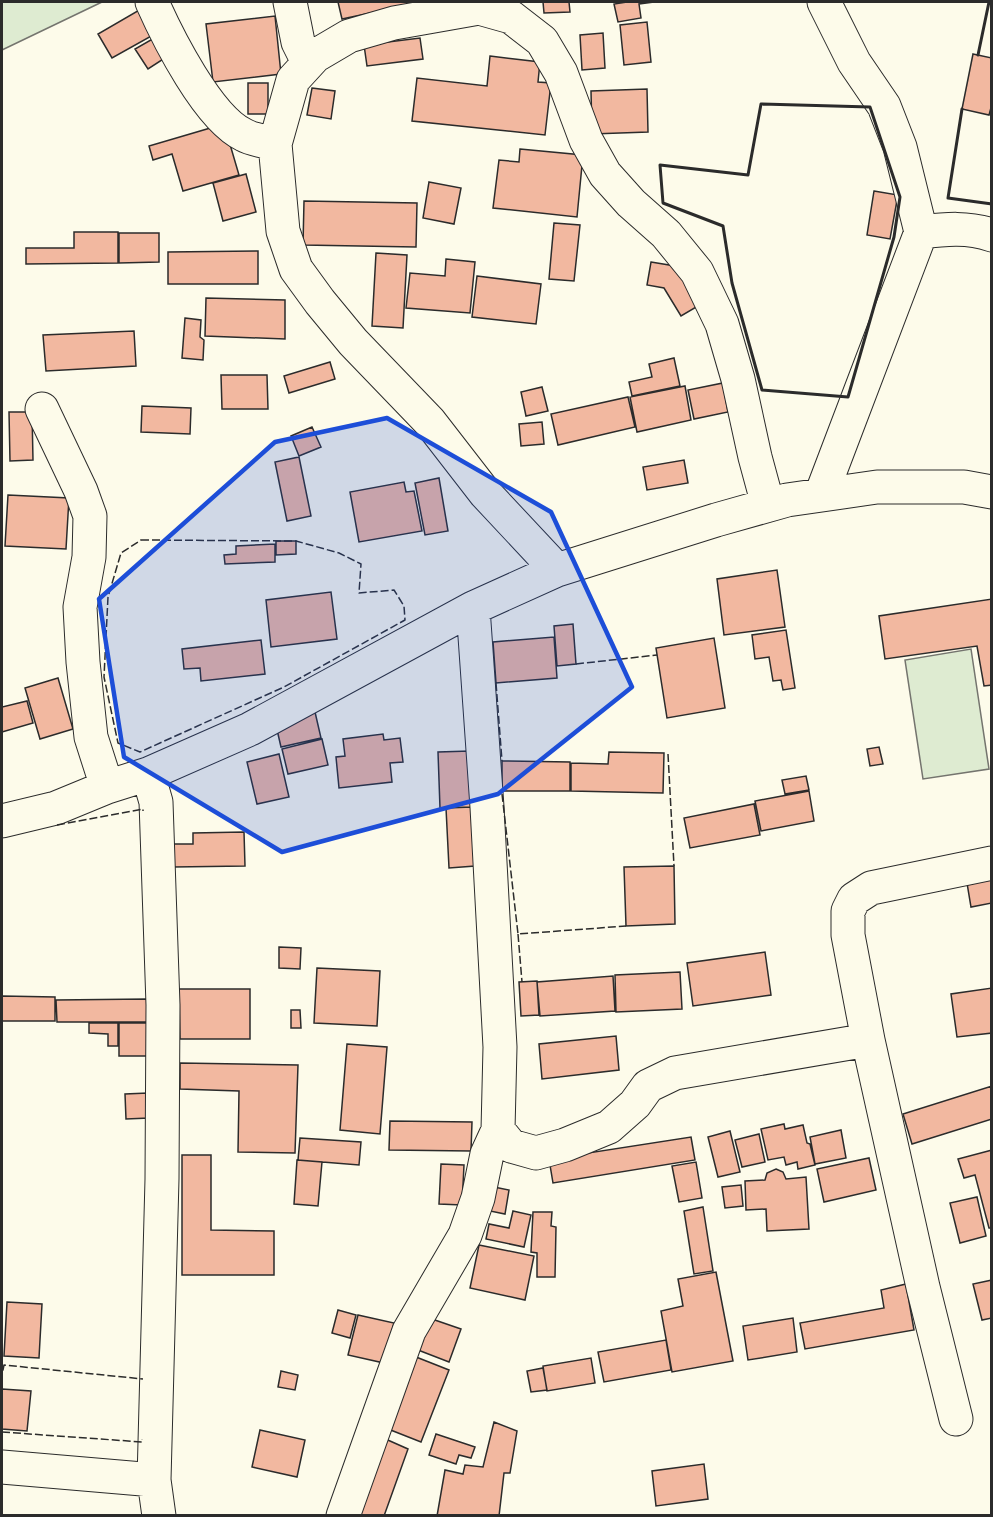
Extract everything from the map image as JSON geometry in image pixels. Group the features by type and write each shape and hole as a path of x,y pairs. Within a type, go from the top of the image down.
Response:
{"street":[{"path":"152,2 190,73 222,118 243,135 275,144"},
{"path":"290,2 298,42 308,62"},
{"path":"821,495 921,232 900,147 884,106 854,62 824,2"},
{"path":"556,570 485,493 430,422 347,334 296,269 283,231 275,144 292,81 315,56 349,36 394,23 479,5 511,17 542,41 561,73 586,140 605,174 631,203 666,234 697,272 722,324 738,379 768,505"},
{"path":"921,232 950,228 992,235"},
{"path":"42,409 81,491 90,516 89,557 80,607 83,662 91,737 107,787"},
{"path":"2,821 56,808 107,787 148,774 250,729 473,608 556,570 768,505 821,495 878,488 964,487 992,492"},
{"path":"343,1515 409,1331 465,1235 478,1198 487,1154 498,1130 501,1047 473,608"},
{"path":"148,774 156,802 163,1005 162,1179 154,1480 159,1515"},
{"path":"956,1419 923,1287 868,1040 848,935 849,911 854,898 871,888 992,863"},
{"path":"498,1130 511,1146 536,1153 565,1145 609,1127 635,1104 648,1086 675,1073 868,1040"},
{"path":"2,1467 154,1480"}],"highlighted area":[{"path":"387,418 551,512 632,687 498,794 282,852 124,757 99,599 275,442"}],"green space":[{"path":"2,2 102,2 2,50"},
{"path":"971,649 989,769 923,779 905,660"}],"building":[{"path":"338,2 422,2 342,19"},
{"path":"543,2 569,2 570,12 544,13"},
{"path":"654,2 639,4 641,18 618,22 614,4"},
{"path":"141,9 155,34 112,58 98,34"},
{"path":"275,16 281,74 213,82 206,24"},
{"path":"647,22 651,62 624,65 620,25"},
{"path":"603,33 605,68 582,70 580,35"},
{"path":"156,37 168,56 148,69 135,49"},
{"path":"420,38 423,59 367,66 364,45"},
{"path":"973,54 992,58 992,104 989,115 962,109"},
{"path":"490,56 540,62 538,82 551,83 545,135 412,121 417,78 487,86"},
{"path":"248,83 268,83 268,114 248,114"},
{"path":"312,88 335,91 331,119 307,115"},
{"path":"647,89 648,132 592,134 591,91"},
{"path":"224,124 239,175 183,191 172,154 153,160 149,146"},
{"path":"520,149 583,155 577,217 493,208 499,160 519,162"},
{"path":"246,174 256,212 223,221 213,183"},
{"path":"429,182 461,188 454,224 423,218"},
{"path":"874,191 898,195 890,239 867,235"},
{"path":"304,201 417,203 416,247 303,245"},
{"path":"554,223 580,225 574,281 549,279"},
{"path":"74,232 118,232 118,263 26,264 26,248 74,248"},
{"path":"119,233 159,233 159,262 119,263"},
{"path":"258,251 258,284 168,284 168,252"},
{"path":"376,253 407,255 403,328 372,326"},
{"path":"446,259 475,262 470,313 406,308 410,273 445,276"},
{"path":"651,262 675,266 698,306 681,316 664,288 647,285"},
{"path":"477,276 541,284 536,324 472,317"},
{"path":"206,298 285,300 285,339 205,336"},
{"path":"185,318 201,320 200,337 204,340 203,360 182,358"},
{"path":"134,331 136,366 46,371 43,335"},
{"path":"674,358 680,386 632,396 629,382 652,377 649,364"},
{"path":"330,362 335,379 289,393 284,376"},
{"path":"221,375 267,375 268,409 222,409"},
{"path":"723,383 728,412 694,419 688,390"},
{"path":"685,386 691,420 637,432 630,397"},
{"path":"542,387 548,411 526,416 521,392"},
{"path":"628,397 635,427 558,445 551,414"},
{"path":"142,406 191,408 190,434 141,432"},
{"path":"9,412 32,412 33,460 10,461"},
{"path":"542,422 544,444 521,446 519,424"},
{"path":"312,427 321,447 299,456 291,436"},
{"path":"299,457 311,516 287,521 275,462"},
{"path":"684,460 688,483 647,490 643,467"},
{"path":"439,478 448,531 425,535 415,483"},
{"path":"404,482 406,492 414,491 422,531 359,542 350,492"},
{"path":"8,495 69,498 66,549 5,546"},
{"path":"276,541 296,541 296,554 276,555"},
{"path":"275,544 275,562 225,564 224,555 236,554 236,546"},
{"path":"777,570 785,627 724,635 717,579"},
{"path":"331,592 337,639 271,647 266,600"},
{"path":"992,599 992,685 984,686 977,646 885,659 879,616"},
{"path":"573,624 576,664 557,666 554,626"},
{"path":"786,630 795,688 783,690 781,680 773,681 769,657 755,659 752,635"},
{"path":"554,637 557,678 496,683 493,642"},
{"path":"714,638 725,708 667,718 656,648"},
{"path":"261,640 265,674 201,681 200,668 184,669 182,649"},
{"path":"58,678 73,729 40,739 25,688"},
{"path":"27,701 33,723 2,732 2,707"},
{"path":"315,712 321,738 281,747 275,721"},
{"path":"383,734 384,740 400,738 403,762 390,763 392,782 339,788 336,757 345,756 343,739"},
{"path":"322,739 328,765 288,774 282,749"},
{"path":"879,747 883,764 870,766 867,749"},
{"path":"470,751 472,807 440,808 438,752"},
{"path":"609,752 664,753 663,793 571,791 571,763 608,764"},
{"path":"279,754 289,797 257,804 247,762"},
{"path":"502,761 570,762 570,791 502,791"},
{"path":"806,776 809,790 785,794 782,780"},
{"path":"809,791 814,821 761,831 755,801"},
{"path":"754,804 760,835 690,848 684,818"},
{"path":"472,807 475,866 449,868 446,808"},
{"path":"244,832 245,866 173,867 173,844 193,844 193,833"},
{"path":"674,866 675,924 626,926 624,867"},
{"path":"992,878 992,903 971,907 967,883"},
{"path":"279,947 301,948 300,969 279,968"},
{"path":"765,952 771,995 693,1006 687,963"},
{"path":"317,968 380,971 377,1026 314,1023"},
{"path":"680,972 682,1009 616,1012 615,975"},
{"path":"613,976 615,1011 540,1016 537,982"},
{"path":"537,981 539,1015 521,1016 519,982"},
{"path":"992,988 992,1033 957,1037 951,994"},
{"path":"179,989 250,989 250,1039 180,1039"},
{"path":"2,996 55,997 55,1021 2,1021"},
{"path":"147,999 147,1022 57,1022 56,1000"},
{"path":"291,1010 300,1010 301,1028 291,1028"},
{"path":"89,1023 118,1023 118,1046 108,1046 108,1034 89,1033"},
{"path":"119,1023 148,1023 149,1056 119,1056"},
{"path":"616,1036 619,1070 542,1079 539,1044"},
{"path":"347,1044 387,1047 380,1134 340,1130"},
{"path":"180,1063 298,1065 295,1153 238,1152 239,1091 180,1089"},
{"path":"992,1086 992,1119 912,1144 903,1114"},
{"path":"148,1093 149,1118 126,1119 125,1094"},
{"path":"390,1121 472,1122 471,1151 389,1150"},
{"path":"784,1124 785,1129 803,1125 815,1165 798,1169 797,1162 786,1165 784,1157 768,1160 761,1129"},
{"path":"841,1130 846,1158 815,1164 810,1137"},
{"path":"730,1131 740,1172 718,1177 708,1137"},
{"path":"759,1134 765,1162 742,1167 735,1140"},
{"path":"691,1137 695,1160 553,1183 549,1159"},
{"path":"300,1138 361,1142 359,1165 298,1160"},
{"path":"992,1150 992,1228 989,1228 975,1175 964,1178 958,1159"},
{"path":"182,1155 211,1155 211,1230 274,1231 274,1275 182,1275"},
{"path":"869,1158 876,1190 824,1202 817,1169"},
{"path":"297,1160 322,1162 318,1206 294,1204"},
{"path":"696,1162 702,1198 679,1202 672,1166"},
{"path":"441,1164 464,1165 462,1205 439,1204"},
{"path":"776,1169 783,1172 786,1179 806,1177 809,1229 767,1231 766,1209 746,1210 745,1181 765,1180 767,1173"},
{"path":"741,1185 743,1206 725,1208 722,1187"},
{"path":"494,1187 509,1190 505,1214 490,1211"},
{"path":"977,1197 986,1236 960,1243 950,1203"},
{"path":"703,1207 713,1271 694,1274 684,1211"},
{"path":"513,1211 531,1215 524,1247 486,1239 489,1224 509,1228"},
{"path":"533,1212 552,1212 551,1226 556,1227 555,1277 537,1277 537,1253 531,1252"},
{"path":"479,1245 534,1256 525,1300 470,1288"},
{"path":"716,1272 733,1361 672,1372 661,1311 683,1306 678,1279"},
{"path":"992,1280 992,1318 982,1320 973,1284"},
{"path":"906,1284 914,1330 805,1349 800,1323 884,1308 881,1290"},
{"path":"7,1302 42,1304 39,1358 4,1356"},
{"path":"338,1310 356,1315 350,1338 332,1333"},
{"path":"358,1315 394,1323 384,1363 348,1355"},
{"path":"429,1318 461,1329 449,1362 418,1350"},
{"path":"793,1318 797,1352 748,1360 743,1326"},
{"path":"666,1340 671,1370 604,1382 598,1352"},
{"path":"411,1355 449,1370 421,1442 383,1427"},
{"path":"591,1358 595,1383 547,1391 543,1366"},
{"path":"543,1368 547,1390 531,1392 527,1371"},
{"path":"281,1371 298,1375 295,1390 278,1387"},
{"path":"2,1389 31,1391 27,1431 2,1429"},
{"path":"494,1422 517,1431 510,1473 504,1473 499,1516 437,1516 445,1470 463,1474 465,1465 483,1467"},
{"path":"260,1430 305,1440 297,1477 252,1467"},
{"path":"436,1434 475,1447 471,1458 459,1455 456,1464 429,1455"},
{"path":"381,1437 408,1449 384,1516 354,1516"},
{"path":"704,1464 708,1499 656,1506 652,1471"}],"fence":[{"path":"141,540 296,541 339,553 361,564 359,593 394,590 404,606 405,620 284,687 140,752 118,743 104,677 108,597 121,553 141,540"},
{"path":"576,664 657,655"},
{"path":"496,683 502,761"},
{"path":"668,754 674,866"},
{"path":"502,794 518,934 626,926"},
{"path":"57,825 143,809 143,811"},
{"path":"518,934 522,982"},
{"path":"2,1370 4,1365 143,1379"},
{"path":"2,1432 142,1442 142,1439"}],"wall":[{"path":"978,55 989,2"},
{"path":"761,104 870,107 900,197 894,237 848,397 762,390 732,283 723,226 663,203 660,165 748,175 761,104"},
{"path":"962,109 948,198 992,204"}]}
